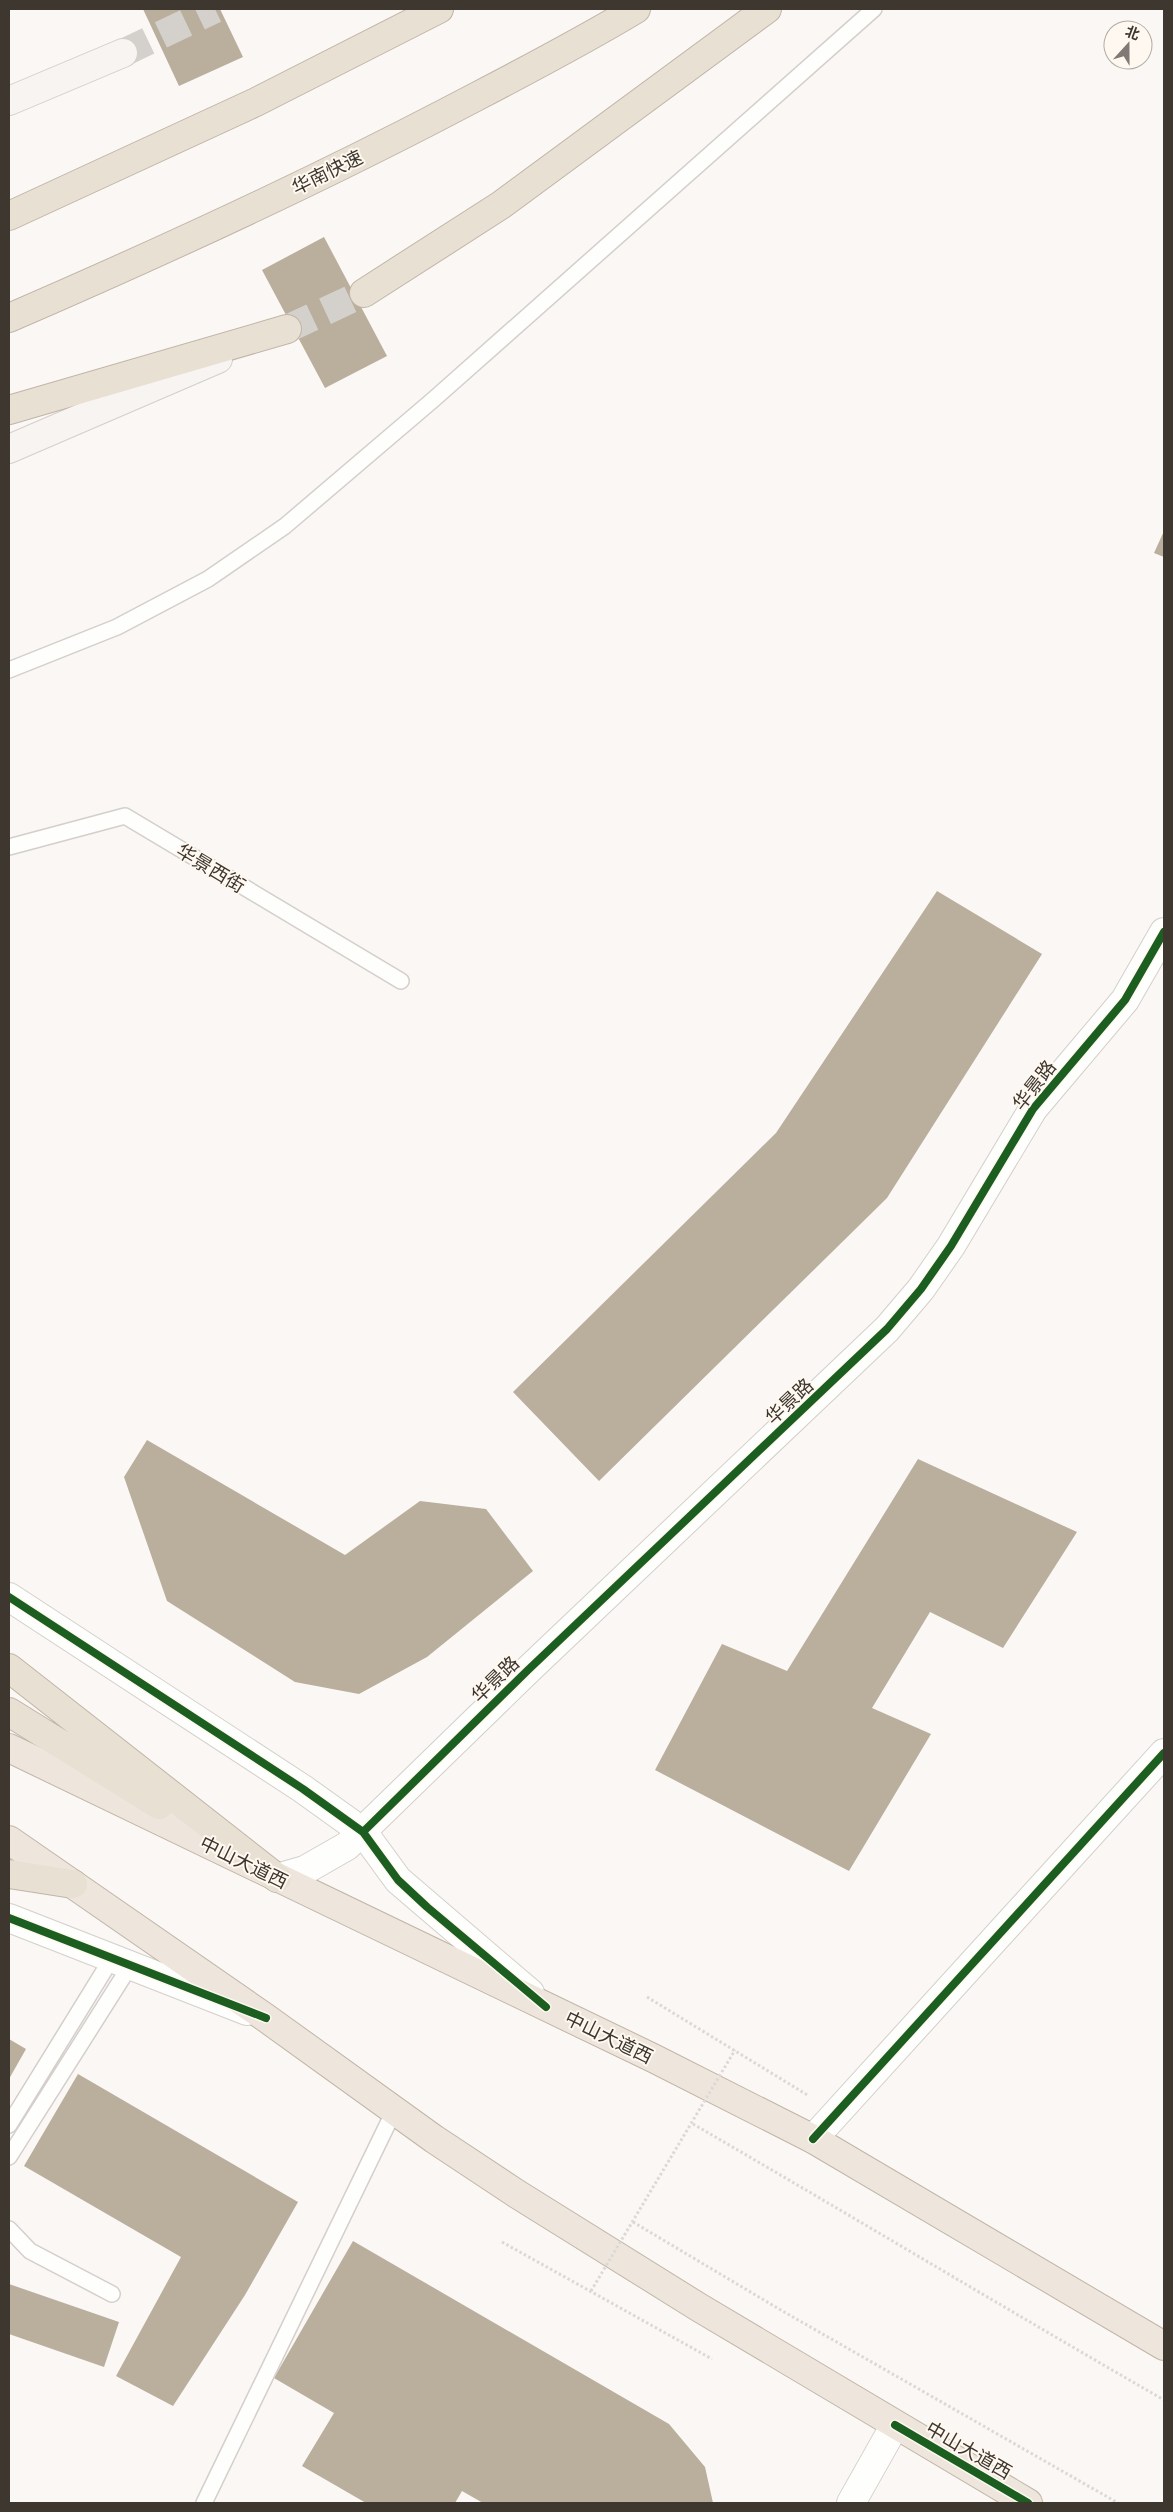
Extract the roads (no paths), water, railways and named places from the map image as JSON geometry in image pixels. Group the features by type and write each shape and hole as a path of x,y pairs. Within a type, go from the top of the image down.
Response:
{"highway":[{"path":"9,216 256,102 438,9"},
{"name":"华南快速","path":"9,318 138,262 379,147 501,84 636,9"},
{"path":"364,293 502,205 767,9"},
{"path":"9,410 287,329"},
{"path":"9,1668 277,1878"},
{"path":"9,1712 277,1878"},
{"name":"中山大道西","path":"9,1748 546,2007 813,2139 1164,2346"},
{"name":"中山大道西","path":"9,1840 266,2018 394,2110 585,2239 1028,2503"},
{"path":"9,1874 74,1884"}],"main road":[{"path":"9,101 123,53"},
{"path":"9,449 287,329"}],"street":[{"name":"华景路","path":"277,1878 305,1870 327,1860 363,1832 528,1670 887,1329 921,1289 951,1246 1032,1109 1125,1000 1164,932"},
{"path":"9,1597 303,1790 363,1832 398,1880 427,1907 546,2007"},
{"path":"813,2139 1164,1753"},
{"path":"9,1918 266,2018"},
{"path":"851,2503 895,2425"}],"lane":[{"path":"9,670 117,627 208,579 285,526 434,399 874,9"},
{"name":"华景西街","path":"9,846 124,816 401,981"},
{"path":"9,2126 121,1962"},
{"path":"9,2157 121,1962"},
{"path":"204,2503 394,2110"},
{"path":"9,2228 30,2251 112,2294"}],"tunnel":[{"path":"123,53 215,9"},
{"path":"287,329 364,293"}]}
